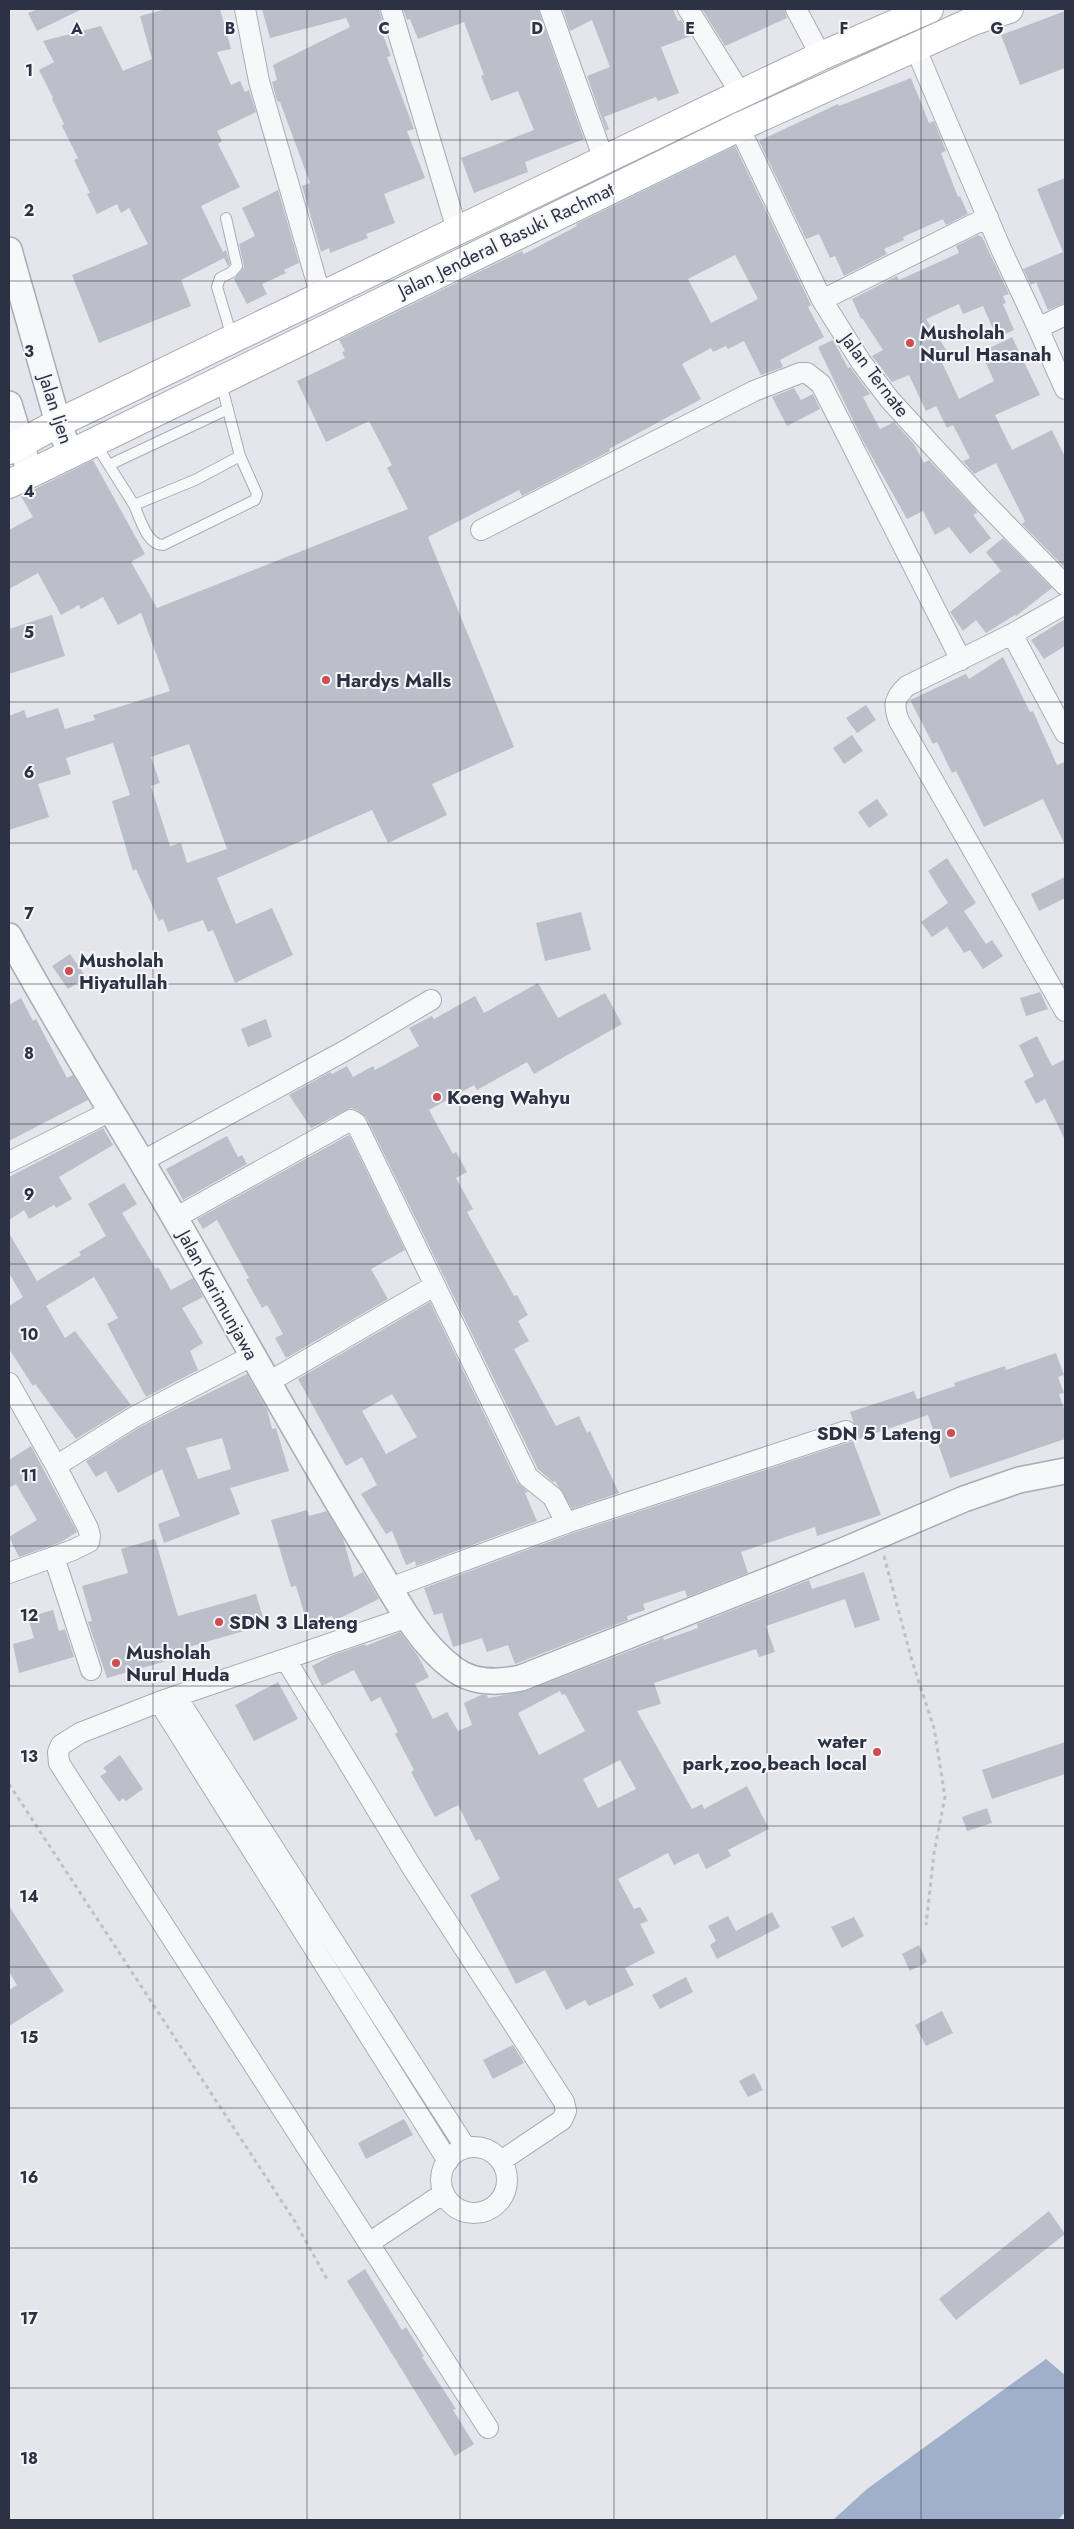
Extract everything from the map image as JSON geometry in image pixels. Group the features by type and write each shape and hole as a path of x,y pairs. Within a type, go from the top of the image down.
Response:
{"main road":[{"name":"Jalan Jenderal Basuki Rachmat","path":"14,446 456,230 822,56 929,9"},
{"name":"Jalan Jenderal Basuki Rachmat","path":"20,478 739,127 973,21 1008,9"}],"street":[{"path":"245,9 258,80 321,297"},
{"path":"391,9 456,230"},
{"path":"550,9 604,160"},
{"path":"688,9 741,94"},
{"path":"796,9 822,56"},
{"path":"915,47 1065,389"},
{"name":"Jalan Ternate","path":"739,127 822,300 861,362 890,400 983,501 1065,585"},
{"path":"822,300 988,217"},
{"name":"Jalan Ijen","path":"9,250 58,423 70,453"},
{"path":"1038,328 1065,315"},
{"path":"481,530 754,391 800,373 807,374 821,384 960,660"},
{"path":"9,404 20,478"},
{"path":"1065,604 1012,634 907,686 897,695 894,707 899,721 1065,1011"},
{"path":"1012,634 1065,733"},
{"name":"Jalan Karimunjawa","path":"9,936 110,1111 175,1218 313,1464 408,1617 435,1650 454,1669 473,1678 489,1682 521,1678 879,1536 964,1499 1019,1480 1063,1472"},
{"path":"141,1162 348,1049 431,1000"},
{"path":"11,1157 110,1111"},
{"path":"175,1218 351,1120 360,1127 434,1286 528,1477 553,1497 566,1523"},
{"path":"267,1382 434,1286"},
{"path":"56,1466 134,1417 252,1356"},
{"path":"9,1383 56,1466 90,1536 88,1542 82,1546 9,1573"},
{"path":"390,1588 566,1523 846,1431"},
{"path":"54,1557 91,1670"},
{"path":"408,1617 168,1699 69,1738 61,1744 58,1752 59,1763 488,2428"},
{"path":"286,1660 414,1868 564,2102 566,2111 562,2120 501,2161"},
{"path":"168,1699 466,2148"},
{"path":"168,1699 448,2161"},
{"path":"466,2148 485,2149 501,2161 506,2170 506,2187 499,2202 490,2209 469,2213 458,2209 444,2192 442,2176 448,2161 456,2153 466,2148"},
{"path":"369,2243 444,2192"}],"lane":[{"path":"226,218 237,266 232,272 220,278 217,287 233,340"},
{"path":"94,442 134,505 151,541 157,545 163,545 255,500 257,494 240,456 220,380"},
{"path":"108,465 228,409"},
{"path":"134,505 194,480 240,456"}],"path":[{"path":"879,1536 912,1661 934,1728 945,1797 934,1853 926,1925"},
{"path":"9,1784 294,2220 328,2279"}],"water":[{"path":"1046,2359 1065,2375 1065,2512 1058,2520 833,2520 867,2489"}],"building":[{"path":"38,9 82,9 37,31 28,13"},
{"path":"166,9 220,9 231,49 217,52 231,85 240,81 245,92 249,90 256,112 217,131 222,141 218,144 240,187 201,206 223,252 226,250 230,264 228,266 224,258 181,280 191,306 99,343 72,275 148,244 129,208 121,213 117,204 97,214 87,194 90,193 74,160 78,158 62,126 64,124 39,70 54,62 43,41 101,26 123,71 152,59 140,16"},
{"path":"262,9 379,9 384,26 380,27 391,56 387,57 414,129 407,131 425,178 384,194 395,223 366,234 368,238 330,253 329,248 321,252 302,186 310,183 280,102 277,101 272,82 277,80 273,65 350,27 346,18 270,38"},
{"path":"403,9 538,9 584,139 525,162 528,172 474,193 461,158 534,130 518,91 491,101 481,76 484,75 464,22 418,39 410,19 407,20"},
{"path":"563,9 673,9 678,21 681,20 691,36 661,47 679,93 658,101 656,97 604,117 609,129 606,131 587,76 610,67 592,20 570,31"},
{"path":"702,9 784,9 787,18 725,46"},
{"path":"1065,11 1065,68 1020,85 1001,35"},
{"path":"911,78 929,123 934,121 946,151 941,153 958,197 960,196 968,214 946,225 943,219 903,237 904,240 884,249 887,254 844,276 835,256 830,258 819,234 806,239 759,141 838,104 839,106"},
{"path":"735,146 811,305 808,307 824,337 780,360 783,367 761,375 744,341 728,349 726,346 713,352 711,348 682,364 701,399 609,449 610,451 522,496 519,490 428,537 514,747 432,784 447,815 388,843 372,810 217,878 236,924 272,908 293,955 235,983 213,930 208,932 203,920 168,932 163,919 159,921 136,869 133,871 112,801 130,795 113,743 66,758 71,774 38,784 49,817 9,830 9,716 24,710 27,718 58,708 65,729 95,720 93,715 170,691 141,613 118,625 103,597 81,609 79,605 61,615 38,573 9,589 9,530 33,517 21,496 93,460 145,554 131,562 157,608 408,509 387,468 392,465 369,421 326,442 297,381 345,358 342,352 345,351 339,340 522,251 524,254 577,226 576,224","holes":["735,255 758,299 711,323 688,279","189,744 227,849 187,863 181,843 170,846 151,786 160,783 151,757"]},
{"path":"1065,178 1065,303 1048,310 1036,282 1031,285 1023,269 1063,252 1037,189"},
{"path":"278,190 299,263 284,270 286,273 262,284 267,294 247,304 234,279 244,267 239,244 255,236 242,208"},
{"path":"978,235 982,237 1009,294 1003,296 1006,303 1003,304 1014,330 997,338 983,306 963,314 959,304 926,319 947,351 939,356 959,399 994,381 981,352 1012,337 1040,395 995,415 1012,450 1052,430 1065,457 1065,568 1022,524 1025,521 996,463 974,474 963,461 970,458 953,425 947,428 936,406 926,411 909,375 892,382 872,356 883,350 861,319 852,299 897,276 899,280 959,253 956,246"},
{"path":"833,340 848,368 850,367 870,394 863,397 880,429 894,422 914,444 924,463 929,460 976,510 977,513 973,515 991,538 970,554 949,527 935,535 923,511 907,519 862,439 818,347"},
{"path":"794,388 801,400 813,394 820,409 787,426 772,397"},
{"path":"1003,538 1052,588 1016,616 986,633 976,620 963,631 950,612 1001,571 986,552"},
{"path":"52,615 65,656 9,674 9,629"},
{"path":"1065,619 1065,646 1044,659 1031,640"},
{"path":"1003,657 1030,712 1033,711 1057,765 1065,762 1065,845 1043,799 984,827 956,771 952,773 937,742 933,744 910,700 966,674 969,679"},
{"path":"866,705 876,720 857,733 846,718"},
{"path":"852,735 863,751 844,764 833,748"},
{"path":"877,799 888,815 869,828 858,812"},
{"path":"947,858 976,903 964,911 986,944 992,940 1003,956 983,969 970,950 964,953 947,927 932,937 921,922 948,903 928,871"},
{"path":"1065,877 1065,898 1039,911 1031,894"},
{"path":"581,912 591,950 545,961 536,923"},
{"name":"Musholah Hiyatullah","path":"70,954 86,977 68,989 52,966"},
{"path":"538,983 558,1018 605,993 622,1024 534,1074 527,1062 477,1090 474,1085 429,1110 453,1154 456,1152 467,1172 456,1178 473,1209 467,1212 514,1296 517,1295 528,1315 518,1321 529,1341 514,1349 556,1426 579,1416 587,1433 590,1431 619,1493 572,1509 555,1481 553,1482 538,1469 366,1117 351,1108 311,1128 289,1095 330,1072 332,1074 347,1066 353,1077 373,1066 375,1070 419,1046 409,1028 432,1016 434,1019 475,996 484,1013"},
{"path":"1040,992 1048,1009 1026,1016 1020,998"},
{"path":"21,998 33,1021 36,1019 67,1078 73,1075 88,1100 9,1141 9,1005"},
{"path":"266,1019 272,1037 248,1047 241,1029"},
{"path":"1037,1036 1052,1066 1065,1059 1065,1140 1045,1099 1036,1104 1024,1081 1034,1076 1019,1045"},
{"path":"103,1128 113,1145 59,1177 72,1199 56,1208 54,1205 29,1219 24,1210 9,1220 9,1177"},
{"path":"349,1135 405,1250 371,1269 388,1299 286,1358 275,1338 283,1334 267,1305 262,1308 246,1279 249,1278 217,1220 203,1229 197,1219"},
{"path":"227,1136 238,1157 242,1155 247,1164 183,1200 166,1169"},
{"path":"124,1183 137,1204 122,1213 156,1269 158,1267 171,1290 193,1278 203,1297 182,1308 203,1343 190,1351 198,1370 146,1397 107,1324 118,1318 94,1277 46,1306 65,1338 75,1331 131,1405 76,1439 35,1384 33,1386 9,1349 9,1306 23,1297 9,1273 9,1233 37,1281 81,1255 79,1252 106,1236 88,1204"},
{"path":"430,1302 517,1482 528,1492 525,1493 537,1521 416,1566 415,1561 406,1565 392,1531 386,1534 361,1494 377,1485 362,1457 346,1466 298,1379","holes":["392,1394 417,1437 386,1454 362,1411"]},
{"path":"1056,1353 1064,1375 1058,1377 1064,1393 1059,1394 1065,1412 1065,1439 950,1478 928,1415 859,1439 850,1412 914,1391 917,1399 955,1386 954,1383 1005,1366 1006,1370"},
{"path":"247,1374 267,1409 272,1429 276,1428 289,1471 230,1488 240,1514 164,1543 158,1524 180,1516 162,1469 118,1493 106,1471 96,1477 86,1461 140,1427","holes":["222,1438 231,1469 198,1479 186,1448"]},
{"path":"853,1441 881,1515 817,1536 815,1527 741,1552 748,1573 687,1597 685,1590 643,1604 645,1610 627,1616 628,1620 515,1664 508,1645 487,1652 482,1638 453,1647 442,1613 434,1615 424,1588 570,1534"},
{"path":"31,1446 77,1532 61,1542 19,1557 9,1537 37,1520 16,1484 9,1488 9,1460"},
{"path":"307,1510 309,1516 327,1511 343,1538 354,1577 363,1572 379,1599 334,1621 332,1616 307,1623 296,1586 291,1587 271,1520"},
{"path":"155,1539 178,1616 256,1594 265,1625 175,1651 177,1658 107,1678 88,1622 92,1621 82,1586 128,1573 121,1549"},
{"path":"864,1572 880,1620 855,1628 845,1599 766,1626 775,1652 759,1657 756,1649 654,1683 661,1704 637,1711 692,1809 702,1804 704,1809 747,1786 769,1829 728,1850 731,1856 706,1869 698,1853 674,1865 668,1853 618,1879 634,1909 640,1907 648,1921 640,1924 655,1953 625,1968 634,1985 589,2006 585,2000 566,2010 545,1970 516,1984 470,1895 500,1879 480,1839 476,1841 458,1805 435,1817 411,1772 414,1770 395,1734 398,1732 380,1697 371,1702 354,1670 322,1686 312,1666 333,1655 365,1644 366,1646 400,1632 418,1656 429,1677 415,1684 433,1719 447,1712 458,1731 472,1725 464,1703 481,1695 487,1695 488,1698 526,1691 663,1637 664,1640 698,1628 697,1624 809,1580 812,1589","holes":["560,1691 562,1695 565,1694 585,1731 539,1755 518,1713","620,1760 636,1789 598,1808 583,1779"]},
{"path":"53,1610 59,1631 65,1629 74,1657 19,1673 13,1644 34,1638 28,1617"},
{"path":"278,1682 298,1719 254,1741 235,1705"},
{"path":"1065,1742 1065,1774 992,1799 982,1770"},
{"path":"120,1755 143,1789 126,1801 123,1798 119,1802 100,1776 107,1772 103,1768"},
{"path":"987,1808 992,1823 967,1831 962,1817"},
{"path":"9,1906 64,1991 9,2026 9,1990 17,1985 9,1972"},
{"path":"772,1912 780,1927 717,1959 710,1945 716,1941 708,1926 728,1916 736,1931"},
{"path":"854,1917 864,1936 842,1948 831,1927"},
{"path":"919,1945 927,1962 910,1971 902,1954"},
{"path":"686,1977 693,1992 660,2009 652,1995"},
{"path":"942,2011 953,2033 926,2046 915,2025"},
{"path":"513,2045 524,2063 493,2079 483,2060"},
{"path":"754,2073 763,2090 748,2097 739,2081"},
{"path":"404,2119 413,2135 366,2159 358,2143"},
{"path":"1049,2211 1065,2234 956,2320 939,2299"},
{"path":"365,2269 402,2330 406,2327 424,2356 422,2357 456,2409 453,2410 474,2444 455,2456 347,2281"}],"place":[{"name":"Musholah Nurul Hasanah","path":"910,343"},
{"name":"Hardys Malls","path":"326,680"},
{"name":"Musholah Hiyatullah","path":"69,971"},
{"name":"Koeng Wahyu","path":"437,1097"},
{"name":"SDN 5 Lateng","path":"951,1433"},
{"name":"SDN 3 Llateng","path":"219,1622"},
{"name":"Musholah Nurul Huda","path":"116,1663"},
{"name":"water park,zoo,beach local","path":"877,1752"}]}
